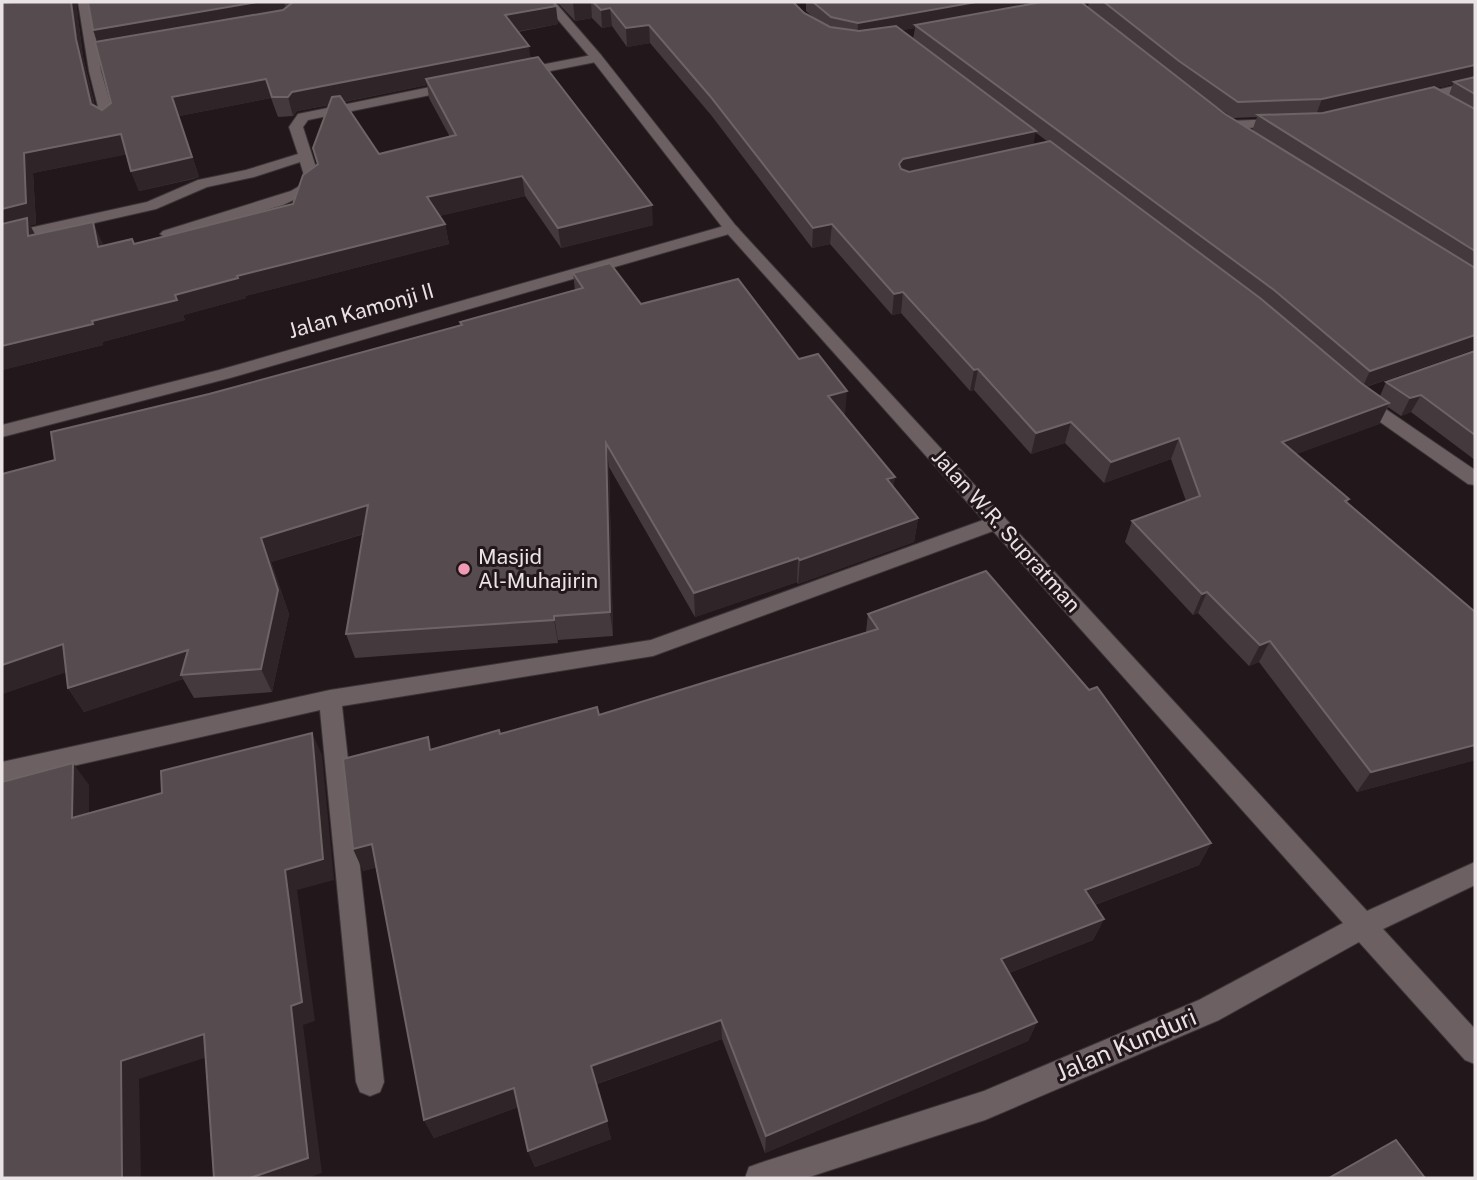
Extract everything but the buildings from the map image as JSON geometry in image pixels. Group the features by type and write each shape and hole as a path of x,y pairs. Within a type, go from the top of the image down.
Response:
{"street":[{"path":"84,2 98,56 109,123"},
{"name":"Jalan W.R. Supratman","path":"549,2 597,58 731,229 1475,1050"},
{"path":"503,77 597,58"},
{"path":"168,234 278,203 299,194 314,183 296,127 303,117 463,85"},
{"path":"1404,102 1475,86"},
{"path":"1429,96 1452,110"},
{"path":"1248,140 1221,121 1290,123"},
{"path":"2,239 151,206 203,183 249,174 306,156"},
{"name":"Jalan Kamonji II","path":"2,432 224,374 731,229"},
{"path":"1384,389 1353,394 1475,479"},
{"path":"2,772 330,699 653,648 997,522"},
{"path":"330,699 370,1082"},
{"name":"Jalan Kunduri","path":"760,1178 997,1100 1209,1010 1363,926 1475,873"}],"place":[{"name":"Masjid Al-Muhajirin","path":"464,569"}]}
